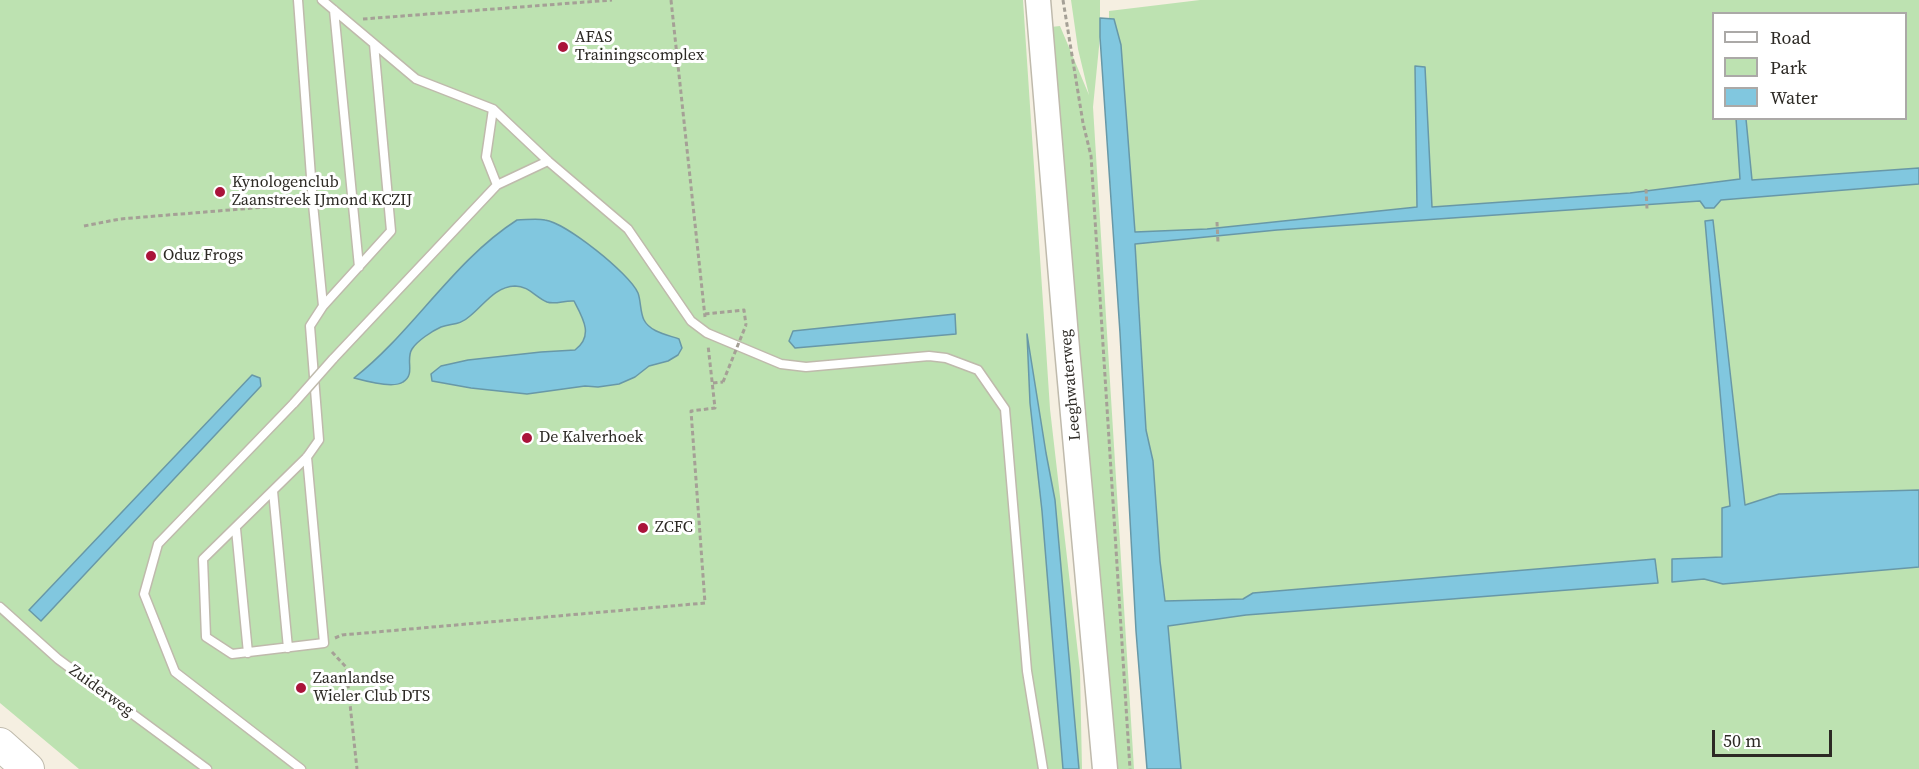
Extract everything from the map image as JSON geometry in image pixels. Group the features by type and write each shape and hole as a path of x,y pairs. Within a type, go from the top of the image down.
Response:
{"highway":[{"path":"0,744 28,769"}],"main road":[{"name":"Leeghwaterweg","path":"1038,0 1106,769"}],"lane":[{"path":"298,0 323,306"},
{"path":"322,0 416,79 493,109 548,161 628,229 691,321 707,333 781,364 806,367 929,356 946,358 978,370 1005,409 1028,671 1043,769"},
{"path":"334,10 359,267"},
{"path":"307,458 324,643 232,654 206,637 203,559 307,458 319,440 310,326 323,306 391,231 374,44"},
{"path":"493,109 486,157 496,185"},
{"path":"301,769 175,672 144,594 158,544 294,403 496,185 548,161"},
{"path":"273,491 288,648"},
{"path":"236,529 248,653"},
{"name":"Zuiderweg","path":"0,607 58,659 207,769"}],"path":[{"path":"347,21 612,0"},
{"path":"357,769 346,667 324,643 342,635 705,603 691,411 715,408 671,0"},
{"path":"1063,0 1083,123 1091,156 1130,769"},
{"path":"1646,189 1647,209"},
{"path":"84,226 120,219 313,204"},
{"path":"1217,222 1218,243"},
{"path":"705,314 744,310 746,324 723,382 712,383"}],"green space":[{"name":"De Kalverhoek","path":"0,0 1023,0 1050,409 1080,671 1082,769 79,769 0,703"},
{"path":"1071,0 1100,0 1100,37 1093,107 1134,769 1113,769 1074,331 1062,143 1051,27 1060,26 1089,95 1078,49"},
{"path":"1200,0 1919,0 1919,168 1752,180 1746,120 1907,120 1907,12 1712,12 1712,120 1736,120 1741,179 1630,193 1431,207 1425,67 1415,66 1417,207 1207,229 1135,232 1114,19 1109,18 1109,11"},
{"path":"1919,184 1919,490 1779,494 1745,505 1713,220 1705,221 1730,506 1722,508 1722,557 1672,559 1672,581 1704,579 1723,584 1919,567 1919,769 1181,769 1168,626 1246,615 1658,582 1655,559 1253,593 1243,599 1165,601 1153,461 1146,430 1135,244 1277,230 1700,201 1705,208 1714,208 1720,200"}],"water":[{"path":"1100,18 1114,19 1121,45 1135,232 1207,229 1417,207 1415,66 1425,67 1432,207 1630,193 1740,179 1736,120 1746,120 1752,180 1919,168 1919,184 1721,200 1714,208 1705,208 1700,201 1277,230 1135,244 1146,430 1153,461 1165,601 1243,599 1253,593 1655,559 1658,583 1246,615 1168,626 1181,769 1147,769 1136,631 1120,333"},
{"path":"542,219 555,223 596,250 632,284 638,293 643,317 647,324 679,339 682,348 678,355 668,361 649,366 635,377 619,384 598,387 585,386 527,394 432,381 431,374 441,366 468,360 575,350 581,345 585,327 574,301 547,302 520,286 515,286 495,293 470,316 455,324 441,327 414,346 409,358 409,375 403,382 386,385 354,378 395,340 473,256 517,220"},
{"path":"1713,220 1745,505 1779,494 1919,490 1919,567 1723,584 1704,579 1672,582 1672,559 1722,557 1722,508 1730,506 1705,221"},
{"path":"955,314 956,334 795,348 789,341 793,331"},
{"path":"1027,334 1055,500 1079,769 1063,769 1042,511 1030,403"},
{"path":"252,375 260,378 261,386 41,621 29,610"}],"place":[{"name":"AFAS Trainingscomplex","path":"563,47"},
{"name":"Kynologenclub Zaanstreek IJmond KCZIJ","path":"220,192"},
{"name":"Oduz Frogs","path":"151,256"},
{"name":"De Kalverhoek","path":"527,438"},
{"name":"ZCFC","path":"643,528"},
{"name":"Zaanlandse Wieler Club DTS","path":"301,688"}]}
